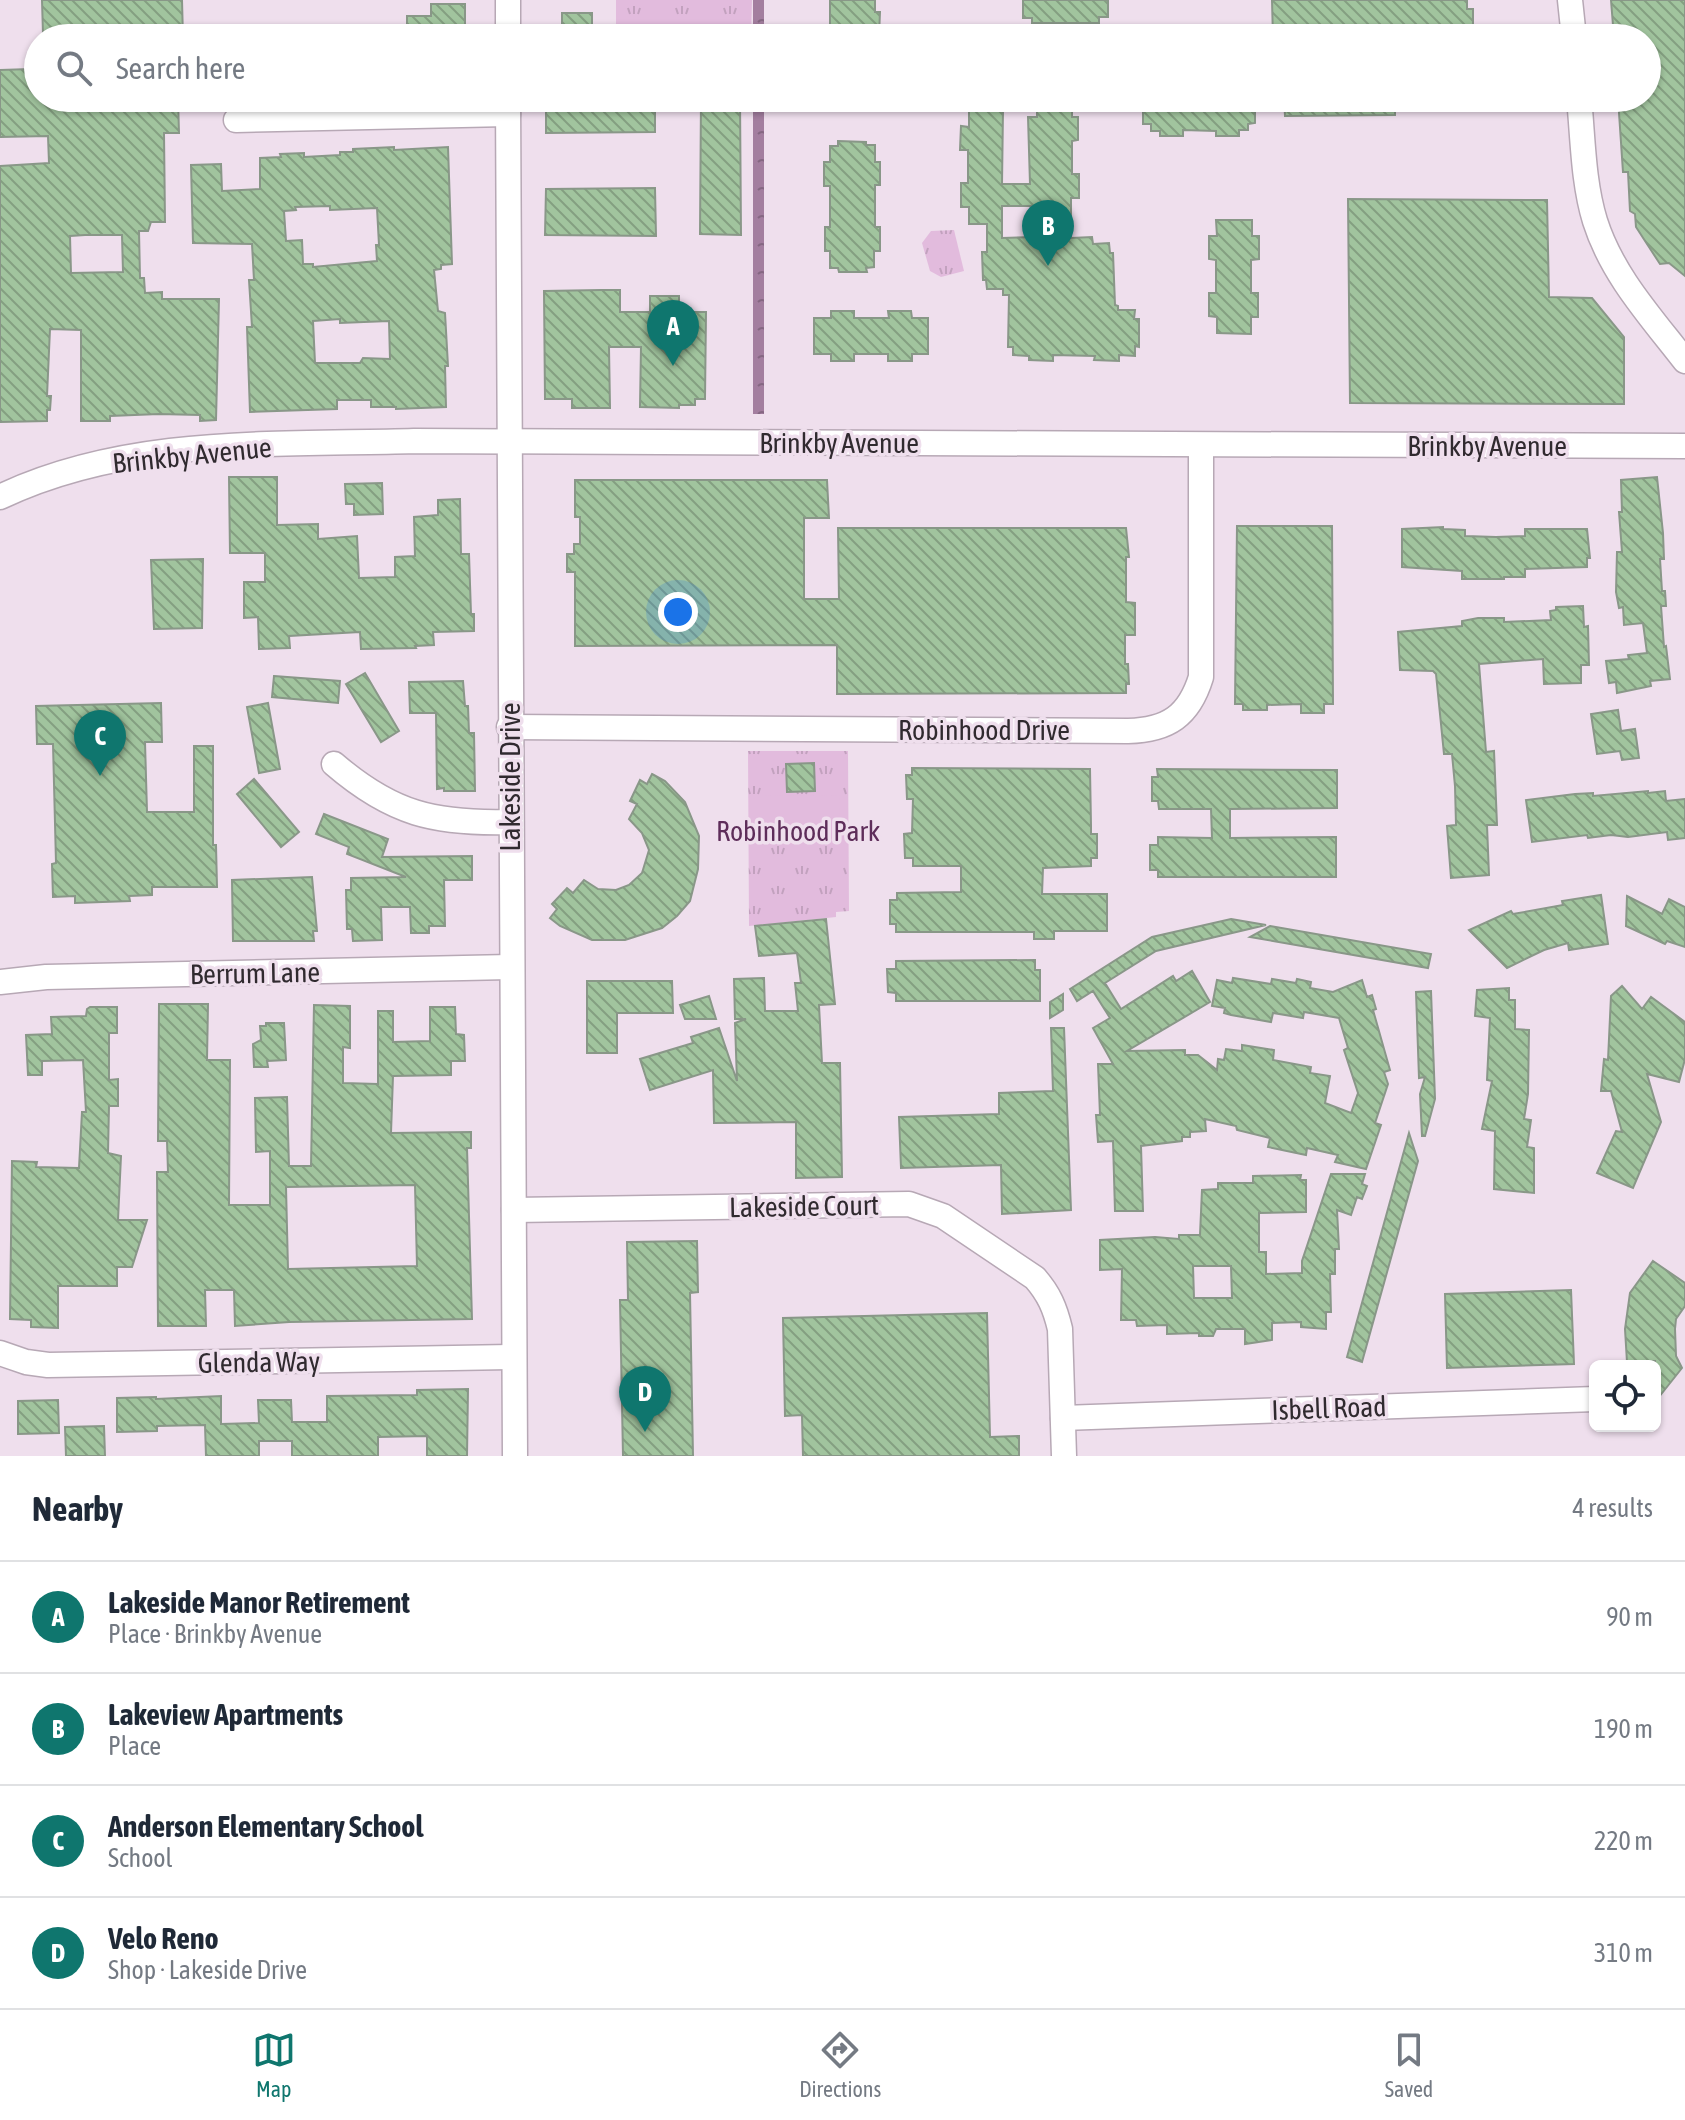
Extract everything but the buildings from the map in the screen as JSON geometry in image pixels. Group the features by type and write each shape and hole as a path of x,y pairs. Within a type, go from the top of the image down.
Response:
{"street":[{"path":"508,0 508,24"},
{"path":"1570,0 1573,24"},
{"path":"236,120 391,112"},
{"name":"Lakeside Drive","path":"508,112 510,967 515,1456"},
{"path":"1580,112 1587,190 1605,247 1632,293 1685,361"},
{"name":"Brinkby Avenue","path":"0,497 59,475 163,453 255,445 510,440 1201,446 1685,446"},
{"name":"Robinhood Drive","path":"509,727 1137,731 1160,727 1187,708 1196,694 1201,677 1201,446"},
{"path":"334,764 382,799 435,819 463,823 510,822"},
{"name":"Berrum Lane","path":"0,982 46,977 510,967"},
{"name":"Lakeside Court","path":"514,1210 909,1204 943,1216 1035,1278 1047,1292 1060,1329 1063,1418"},
{"name":"Glenda Way","path":"2,1359 48,1365 514,1357"},
{"name":"Isbell Road","path":"1063,1418 1589,1399"},
{"path":"1063,1418 1064,1456"}],"green space":[{"path":"616,0 752,0 751,24 616,24"},
{"path":"954,230 964,271 941,277 930,271 922,243 931,231"},
{"name":"Robinhood Park","path":"748,751 848,751 849,911 836,912 836,917 749,926"},
{"path":"839,795 841,844 763,844 763,796"}],"water":[{"path":"753,0 764,0 764,24 753,24"},
{"path":"753,112 764,112 764,414 753,414"}],"place":[{"name":"Lakeview Apartments","path":"1048,266"},
{"name":"Lakeside Manor Retirement","path":"673,366"},
{"name":"Anderson Elementary School","path":"100,776"},
{"name":"Velo Reno","path":"645,1432"}]}
